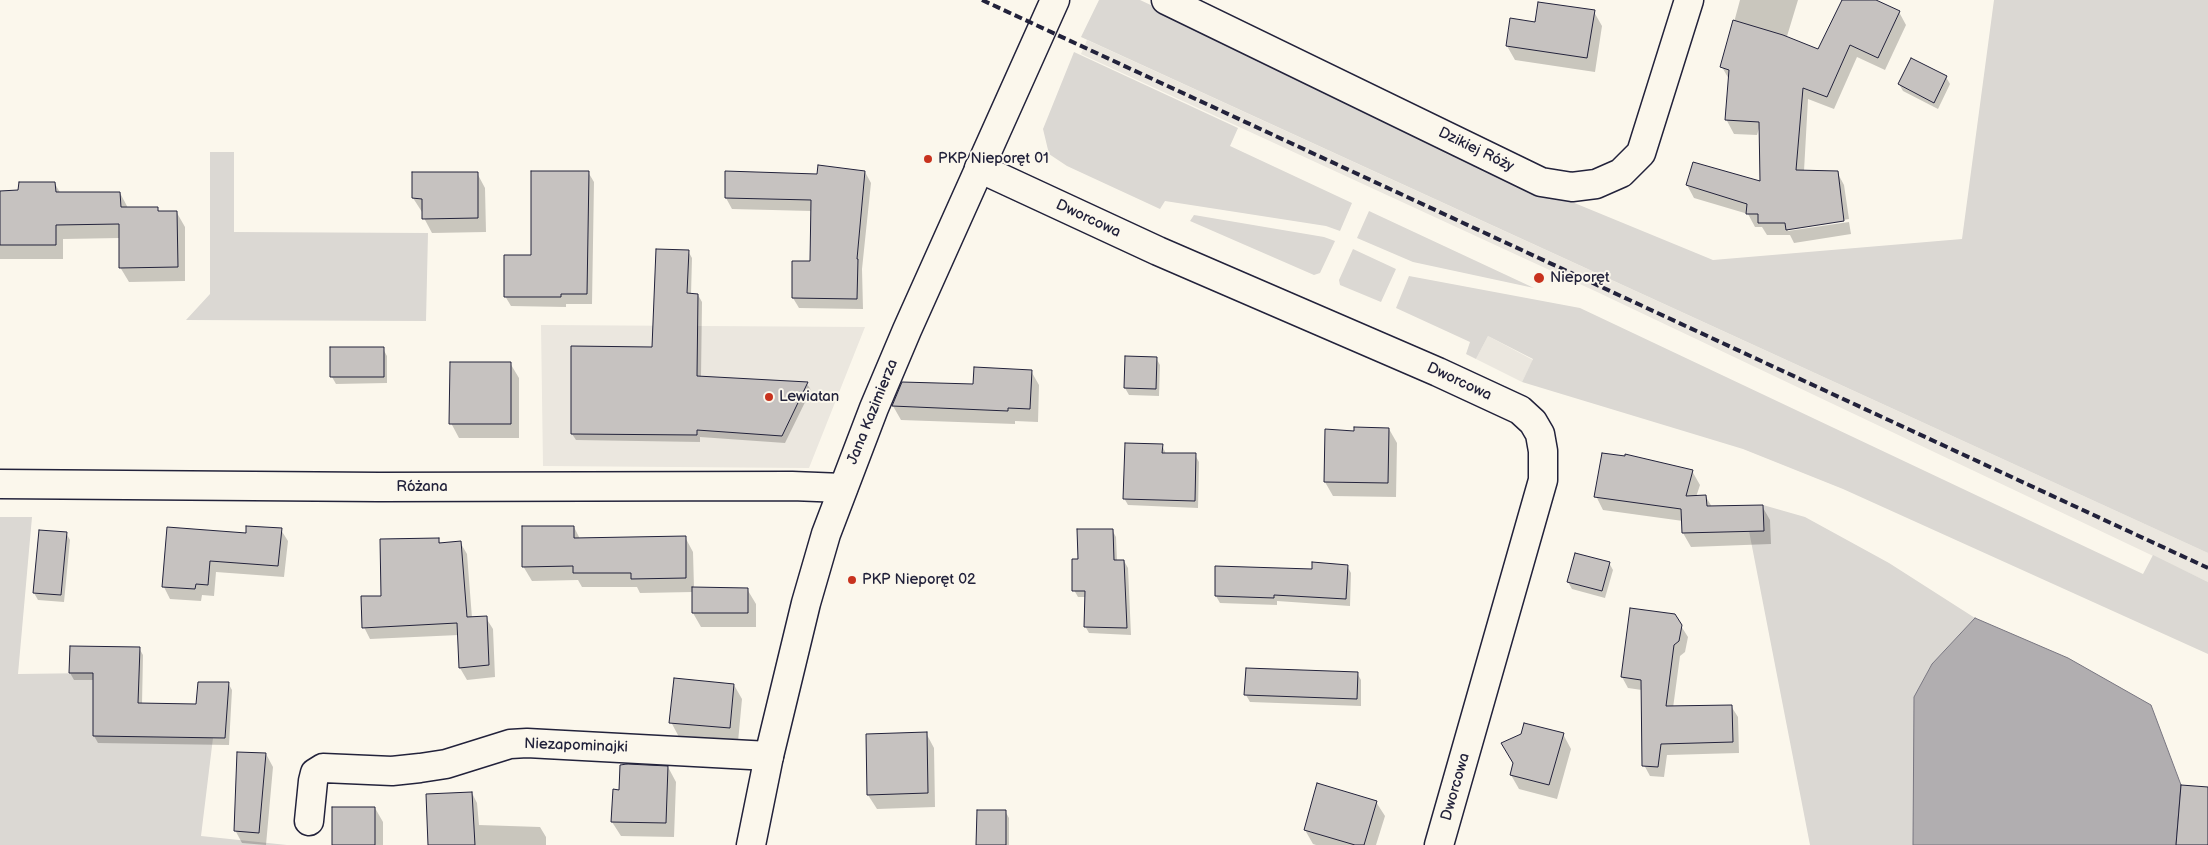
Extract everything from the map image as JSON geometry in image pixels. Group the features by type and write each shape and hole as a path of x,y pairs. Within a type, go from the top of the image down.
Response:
{"street":[{"name":"Jana Kazimierza","path":"751,845 769,756 806,603 826,534 906,330 1056,0"},
{"name":"Dzikiej Róży","path":"1166,0 1541,182 1572,187 1596,184 1621,173 1641,153 1689,0"},
{"name":"Dworcowa","path":"979,168 1158,251 1438,372 1520,410 1533,422 1540,434 1543,451 1543,480 1439,845"},
{"name":"Różana","path":"0,484 369,487 792,486 843,488"},
{"name":"Niezapominajki","path":"309,821 312,781 315,773 323,768 392,771 420,768 446,764 510,744 527,743 769,756"}],"shaded area":[{"path":"1099,0 1140,0 1572,202 1713,260 1962,239 1994,0 2208,0 2208,553 1081,37"},
{"path":"1087,40 2208,553 2208,582 1595,291 1081,54"},
{"path":"1074,52 1238,128 1230,146 1352,203 1340,231 1326,226 1165,201 1160,209 1067,166 1049,154 1043,129"},
{"path":"210,152 234,152 234,232 428,233 426,321 186,320 210,294"},
{"path":"1369,211 1534,288 1413,262 1357,238"},
{"path":"1194,215 1324,237 1335,241 1320,273 1314,275 1190,221"},
{"path":"1353,249 1396,269 1381,302 1340,285 1339,280"},
{"path":"1409,276 1580,308 2143,574 2153,555 2208,582 2208,654 1843,489 1743,449 1522,382 1533,359 1488,336 1476,359 1466,354 1470,342 1396,308"},
{"path":"541,325 865,327 809,468 543,466"},
{"path":"1488,336 1533,360 1522,382 1476,359"},
{"path":"1763,505 1805,517 1889,563 1975,618 1932,664 1914,697 1913,845 1810,845 1749,531 1764,530"},
{"path":"0,517 32,517 18,674 93,673 93,736 213,738 201,836 287,845 0,845"},
{"path":"1975,618 2068,658 2151,705 2181,785 2176,845 1913,845 1914,697 1932,664"}],"building":[{"path":"1842,0 1876,0 1900,11 1878,58 1850,45 1827,97 1803,88 1796,170 1838,171 1844,221 1786,230 1785,223 1758,223 1758,214 1746,214 1747,204 1686,185 1693,162 1760,181 1759,122 1725,120 1729,70 1720,67 1733,20 1783,35 1818,49"},
{"path":"1538,2 1595,10 1587,58 1506,46 1510,18 1535,22"},
{"path":"1911,58 1947,76 1934,103 1898,84"},
{"path":"818,165 865,171 857,259 857,299 792,298 792,261 810,261 811,200 725,198 725,171 817,174"},
{"path":"531,171 589,171 587,294 561,294 561,297 504,297 504,255 531,255"},
{"path":"412,172 478,172 478,218 422,219 422,199 412,198"},
{"path":"19,182 55,182 56,192 120,192 121,207 158,207 158,211 177,211 178,267 119,268 119,224 56,225 56,245 0,245 0,191 18,190"},
{"path":"656,249 689,250 687,293 698,294 697,376 808,382 782,436 697,430 697,435 571,434 571,346 652,347"},
{"path":"330,347 384,347 384,377 330,377"},
{"path":"1125,356 1157,357 1156,389 1124,388"},
{"path":"450,362 511,362 511,424 449,424"},
{"path":"974,367 1032,370 1030,409 1008,408 1008,411 892,406 902,382 973,384"},
{"path":"1354,427 1389,428 1388,483 1324,482 1325,429 1354,431"},
{"path":"1125,443 1163,444 1162,453 1196,453 1195,501 1123,499"},
{"path":"1602,453 1625,456 1625,454 1693,470 1686,496 1706,495 1707,506 1763,505 1764,531 1682,533 1681,509 1594,497"},
{"path":"246,526 282,528 278,566 210,561 208,585 196,584 195,589 162,587 167,527 246,533"},
{"path":"522,526 574,526 574,538 686,536 686,578 631,579 631,573 573,573 573,566 522,567"},
{"path":"1077,529 1113,529 1114,560 1124,560 1127,628 1084,627 1085,591 1072,591 1072,559 1078,559"},
{"path":"39,530 67,532 61,595 33,593"},
{"path":"439,538 439,543 461,541 467,617 487,616 489,665 459,668 457,623 362,628 361,596 381,596 380,539"},
{"path":"1575,553 1610,562 1602,591 1567,582"},
{"path":"1312,562 1348,565 1346,599 1274,595 1274,598 1215,596 1215,566 1312,569"},
{"path":"692,587 748,588 748,613 692,613"},
{"path":"1630,608 1675,614 1682,625 1679,641 1674,645 1666,706 1732,705 1733,742 1661,744 1658,767 1642,766 1641,680 1621,677"},
{"path":"70,646 140,647 138,703 196,704 198,682 229,682 225,738 93,736 93,673 69,673"},
{"path":"1246,668 1358,672 1357,699 1244,695"},
{"path":"674,678 734,684 730,728 669,723"},
{"path":"1524,723 1564,733 1549,785 1510,775 1513,763 1501,743 1521,734"},
{"path":"927,732 928,793 867,795 866,734"},
{"path":"237,752 266,753 259,833 234,831"},
{"path":"620,765 668,766 666,823 611,822 613,789 619,790"},
{"path":"1317,783 1377,801 1364,845 1355,845 1304,830"},
{"path":"2181,785 2208,787 2208,845 2176,845"},
{"path":"472,792 475,845 428,845 426,794"},
{"path":"332,807 375,807 375,845 332,845"},
{"path":"977,810 1006,810 1006,845 976,845"}],"railway":[{"path":"982,0 2208,568"}],"place":[{"name":"PKP Nieporęt 01","path":"928,159"},
{"name":"Nieporęt","path":"1539,278"},
{"name":"Lewiatan","path":"769,397"},
{"name":"PKP Nieporęt 02","path":"852,580"}]}
